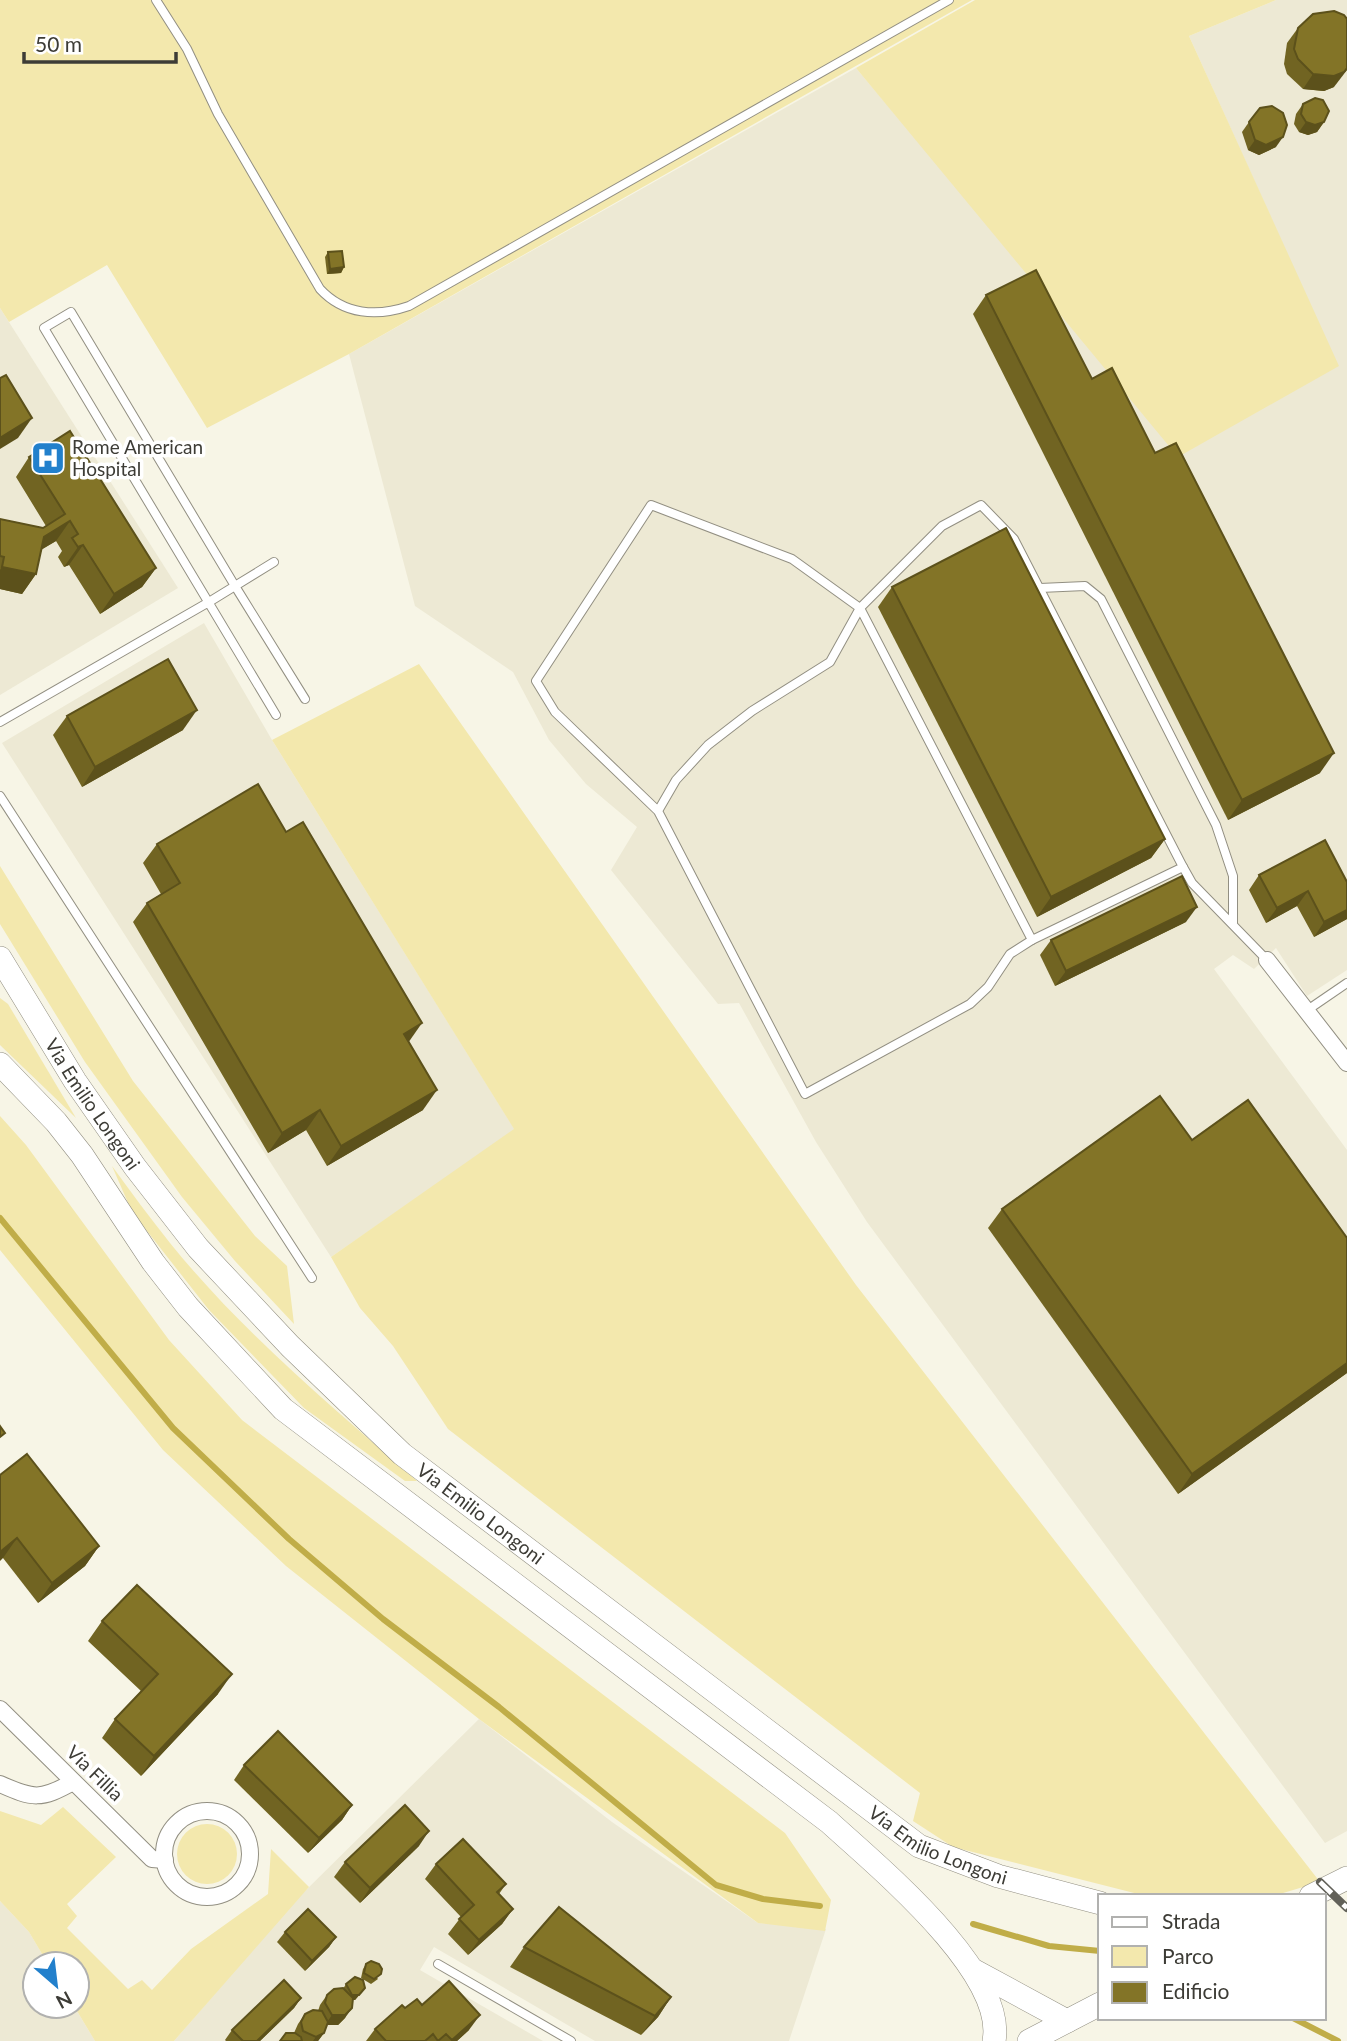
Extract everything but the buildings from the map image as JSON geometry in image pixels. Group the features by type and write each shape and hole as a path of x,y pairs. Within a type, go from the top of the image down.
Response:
{"street":[{"name":"Via Emilio Longoni","path":"0,958 75,1081 198,1248 290,1346 402,1454 919,1846 998,1876 1098,1902"},
{"path":"1267,960 1347,1063"},
{"name":"Via Emilio Longoni","path":"0,1065 75,1147 153,1262 188,1307 283,1409 829,1822 919,1907 973,1970 995,2017 994,2041"},
{"name":"Via Fillia","path":"0,1709 152,1858 165,1860"},
{"path":"0,1784 36,1797 54,1793 74,1782"},
{"path":"207,1811 234,1820 249,1844 250,1858 238,1884 213,1897 187,1892 169,1873 165,1860 170,1832 180,1822 207,1811"},
{"path":"1315,1894 1347,1878"},
{"path":"973,1970 1067,2021"},
{"path":"1029,2041 1098,2005"}],"lane":[{"path":"156,0 187,49 218,114 320,289 347,309 373,313 409,306 949,0"},
{"path":"276,715 44,328 71,312 305,699"},
{"path":"1032,940 860,608 792,559 651,505 536,681 555,712 658,811 805,1094 970,1004 988,987 1010,954 1032,940 1183,867"},
{"path":"658,811 676,780 708,745 752,711 830,662 860,608 942,526 981,505 1014,539 1192,883 1267,960"},
{"path":"0,722 274,562"},
{"path":"1040,588 1085,586 1101,599 1216,825 1233,876 1233,923"},
{"path":"0,796 312,1278"},
{"path":"1306,1011 1347,983"},
{"path":"438,1964 571,2041"}],"shaded area":[{"path":"1276,0 1347,0 1347,970 1307,996 1276,948 1254,969 1233,955 1214,969 1347,1150 1347,1831 1325,1843 867,1222 816,1142 739,1003 718,1004 611,870 637,827 586,784 549,740 513,672 415,606 349,354 856,68 1004,244 1338,366 1189,36"},
{"name":"Rome American Hospital","path":"0,308 178,588 0,695"},
{"path":"204,623 272,740 515,1130 331,1257 2,743"},
{"path":"479,1719 612,1822 758,1923 826,1929 789,2041 595,2041 434,1947 420,1970 543,2041 174,2041 297,1899"},
{"path":"0,1901 29,1932 40,1950 21,1950 21,2020 82,2020 95,2041 0,2041"}],"green space":[{"path":"0,0 972,0 349,354 207,428 107,265 9,322 0,308"},
{"path":"975,0 1276,0 1189,36 1339,366 1178,457 856,68"},
{"path":"419,664 856,1285 1320,1882 1280,1894 1138,1894 953,1847 913,1821 920,1793 448,1429 393,1346 360,1308 331,1257 514,1129 272,740"},
{"path":"0,866 133,1081 255,1236 287,1266 294,1324 235,1261 182,1197 85,1062 0,924"},
{"path":"0,998 8,1004 76,1118 0,1045"},
{"path":"0,1116 26,1145 169,1340 242,1420 785,1833 831,1900 825,1931 758,1923 479,1719 286,1566 163,1450 0,1250"},
{"path":"112,1166 170,1243 257,1338 417,1481 405,1481 304,1408 209,1310 132,1212"},
{"path":"63,1807 116,1857 67,1904 77,1916 67,1928 89,1950 40,1950 29,1932 0,1901 0,1811 41,1825"},
{"path":"207,1824 228,1833 237,1854 228,1875 207,1884 186,1875 177,1854 186,1833"},
{"path":"271,1849 309,1887 174,2041 95,2041 82,2020 91,2020 91,1952 128,1989 142,1980 152,1990 191,1949 268,1894"}],"waterway":[{"path":"0,1218 173,1428 289,1539 383,1619 499,1707 716,1885 763,1899 820,1906"},
{"path":"973,1924 1049,1946 1098,1951"},
{"path":"1297,2020 1338,2041"}],"railway":[{"path":"1320,1882 1347,1908"}],"place":[{"name":"Rome American Hospital","path":"48,458"}]}
